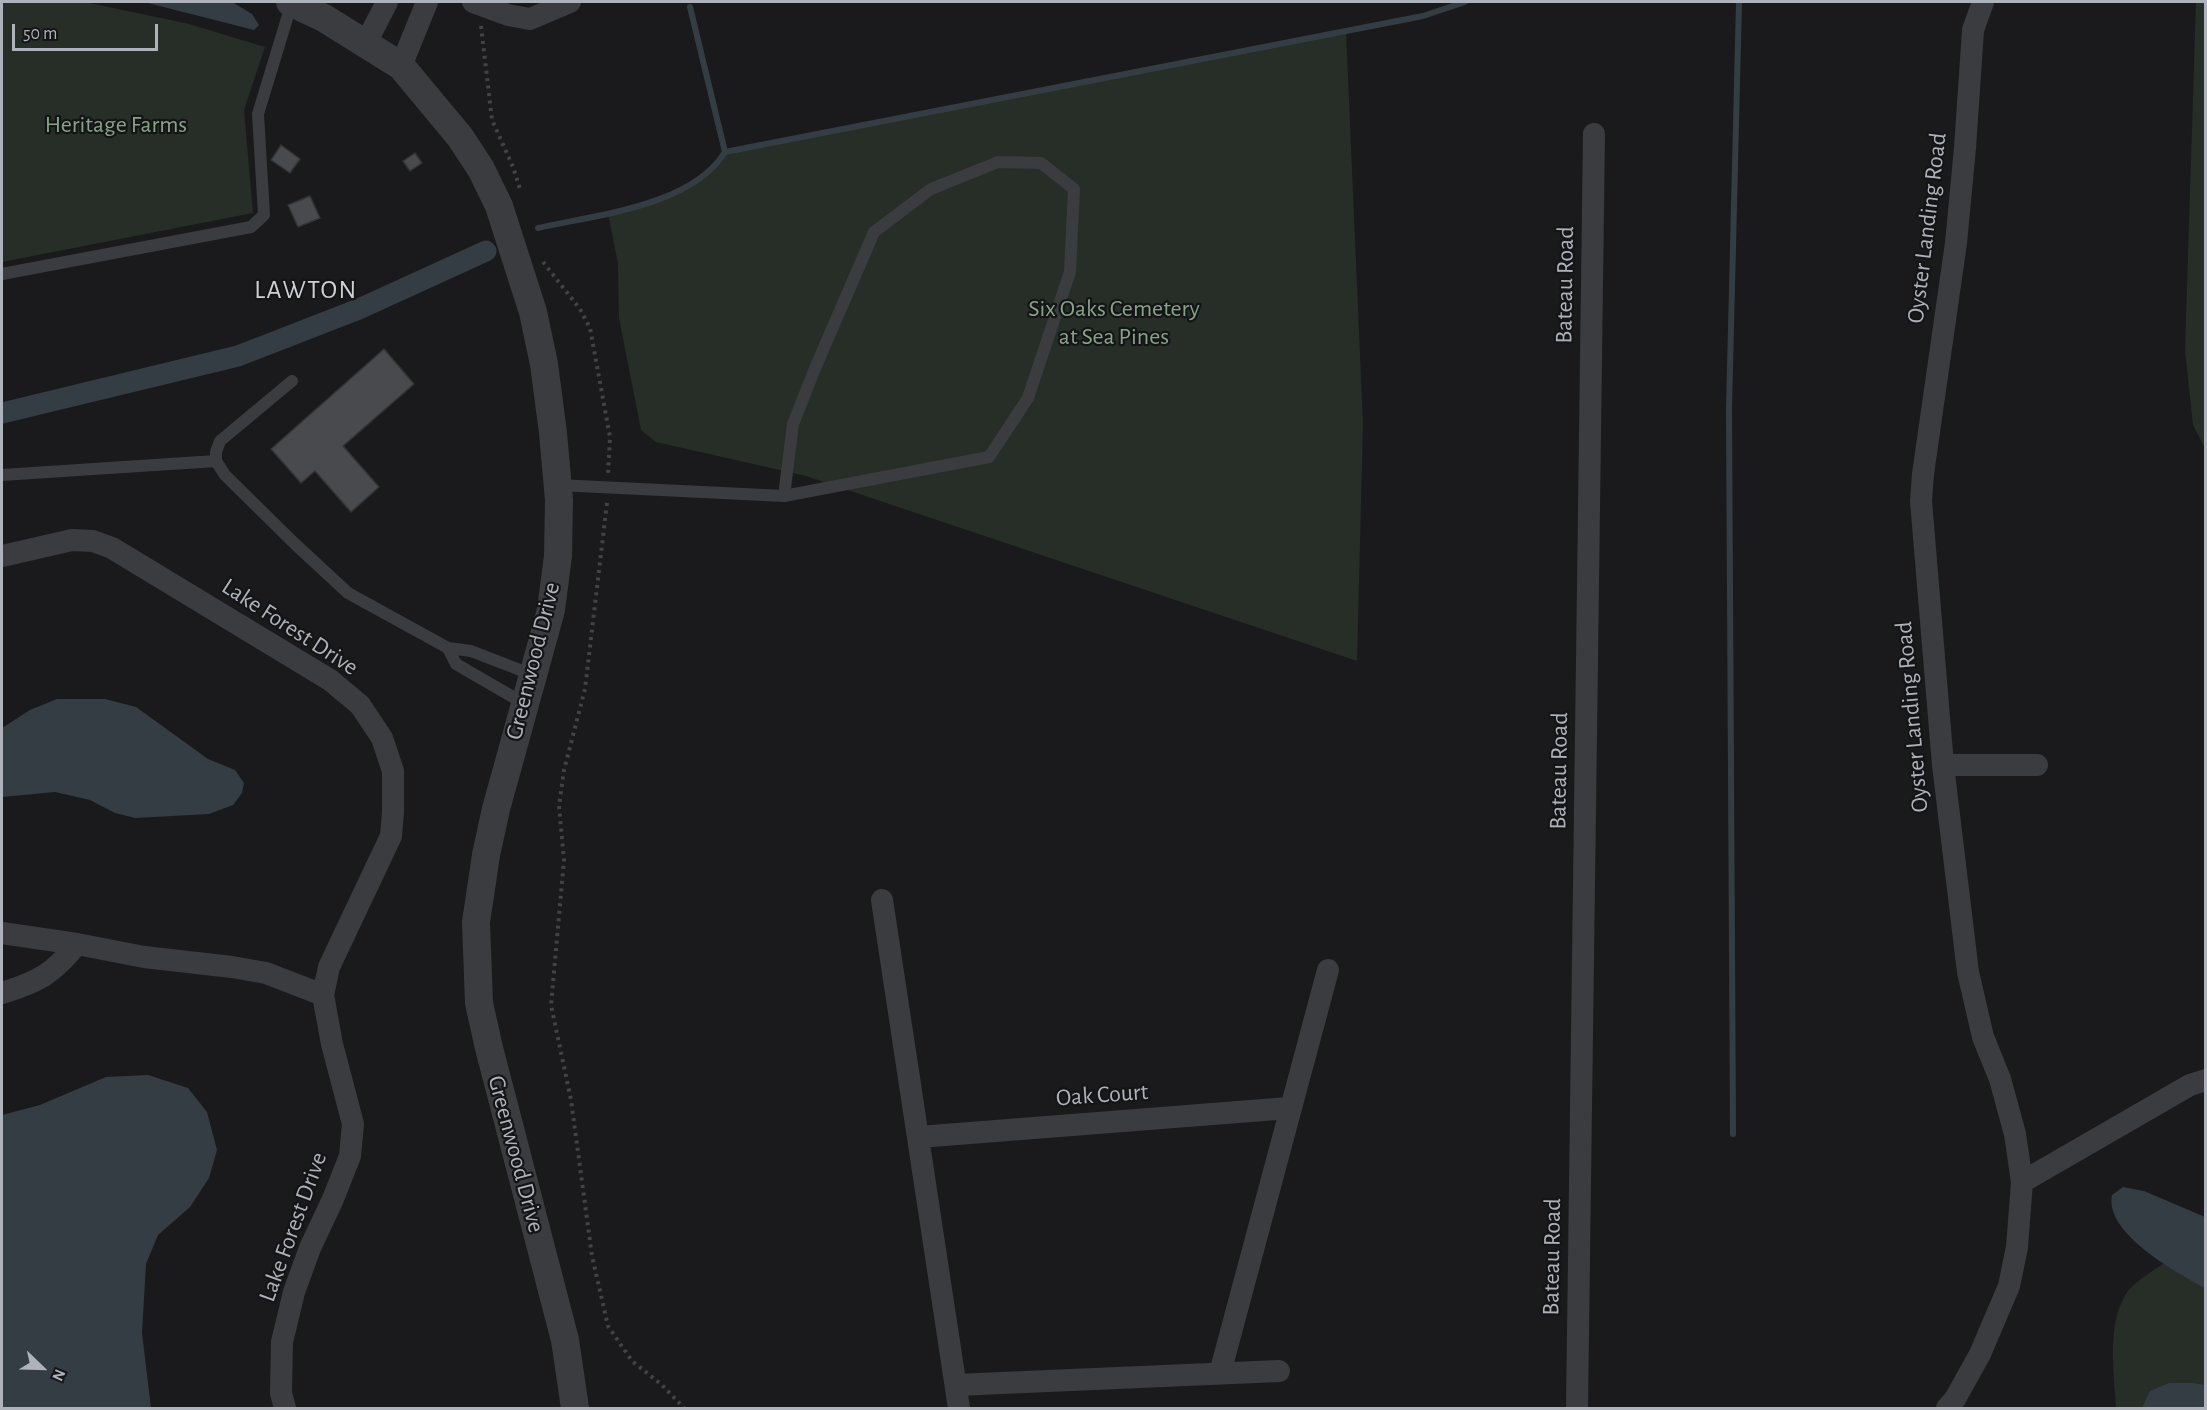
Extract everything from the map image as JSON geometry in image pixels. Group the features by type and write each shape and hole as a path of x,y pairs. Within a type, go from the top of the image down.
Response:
{"street":[{"name":"Greenwood Drive","path":"291,2 324,18 401,66 460,137 481,169 499,206 532,312 544,364 558,485 558,556 551,610 508,758 486,855 476,922 479,1003 565,1340 575,1408"},
{"path":"366,45 387,2"},
{"path":"401,66 427,2"},
{"path":"476,3 508,15 530,19 570,2"},
{"name":"Oyster Landing Road","path":"1947,1408 1955,1399 1980,1354 2009,1286 2017,1247 2022,1182 2016,1134 2000,1079 1983,1036 1968,972 1943,765 1921,501 1956,243 1965,159 1973,30 1983,2"},
{"name":"Bateau Road","path":"1577,1408 1594,134"},
{"name":"Lake Forest Drive","path":"2,556 72,540 93,541 112,548 330,680 360,705 382,738 393,771 391,836 329,967 323,995 332,1044 353,1124 350,1156 310,1248 294,1292 282,1342 282,1393 285,1408"},
{"path":"1943,765 2037,765"},
{"path":"882,900 959,1408"},
{"path":"2,933 144,957 266,973 323,995"},
{"path":"2,993 31,984 60,965 77,944"},
{"path":"1220,1372 1289,1108 1328,970"},
{"path":"2022,1182 2190,1085 2205,1080"},
{"name":"Oak Court","path":"919,1137 1289,1108"},
{"path":"956,1385 1279,1371"}],"lane":[{"path":"2,274 251,227 264,215 258,114 291,2"},
{"path":"558,485 784,496 989,457 1028,398 1070,272 1074,189 1041,163 998,162 931,189 874,232 793,424 784,496"},
{"path":"292,381 220,441 216,461 225,475 348,593 448,648 471,651 533,675"},
{"path":"2,476 216,461"},
{"path":"448,648 456,664 525,704"}],"path":[{"path":"476,3 492,120 513,167 522,198"},
{"path":"542,260 580,309 590,328 610,437 608,486 585,688 564,770 559,806 564,860 551,1005 571,1100 592,1256 608,1326 632,1361 662,1385 684,1408"}],"green space":[{"name":"Heritage Farms","path":"2,2 85,2 189,24 265,47 244,110 253,213 2,262"},
{"path":"2196,2 2206,2 2205,448 2193,425 2185,350"},
{"name":"Six Oaks Cemetery at Sea Pines","path":"1346,31 1363,424 1357,661 806,476 656,442 641,430 619,318 618,264 608,213 640,206 689,186 715,165 725,152"},
{"path":"2180,1252 2205,1264 2205,1408 2116,1408 2113,1348 2114,1332 2121,1303 2132,1287"}],"shaded area":[{"path":"144,2 232,2 252,14 259,25 254,30"},
{"path":"57,699 105,699 136,707 208,759 235,770 244,783 242,793 233,805 209,814 135,818 115,813 90,800 55,792 2,797 2,728 30,710"},
{"path":"148,1075 188,1088 207,1112 217,1150 209,1178 190,1207 158,1235 146,1264 142,1333 151,1408 2,1408 2,1115 40,1105 106,1077"},
{"path":"2123,1187 2144,1191 2205,1217 2205,1288 2145,1250 2119,1223 2113,1209 2112,1195"},
{"path":"2169,1383 2205,1385 2205,1408 2142,1408 2150,1391"}],"building":[{"path":"281,145 300,159 290,173 271,160"},
{"path":"415,153 422,163 410,171 403,161"},
{"path":"310,196 320,218 298,227 288,205"},
{"path":"384,349 414,384 343,446 379,487 351,512 315,471 301,483 271,449"}],"waterway":[{"path":"538,228 614,212 667,196 690,185 710,170 725,152 1423,16 1465,2"},
{"path":"1733,1134 1729,409 1739,2"},
{"path":"690,7 725,152"},
{"path":"2,413 238,356 359,309 486,251"}],"district":[{"name":"LAWTON","path":"306,290"}]}
